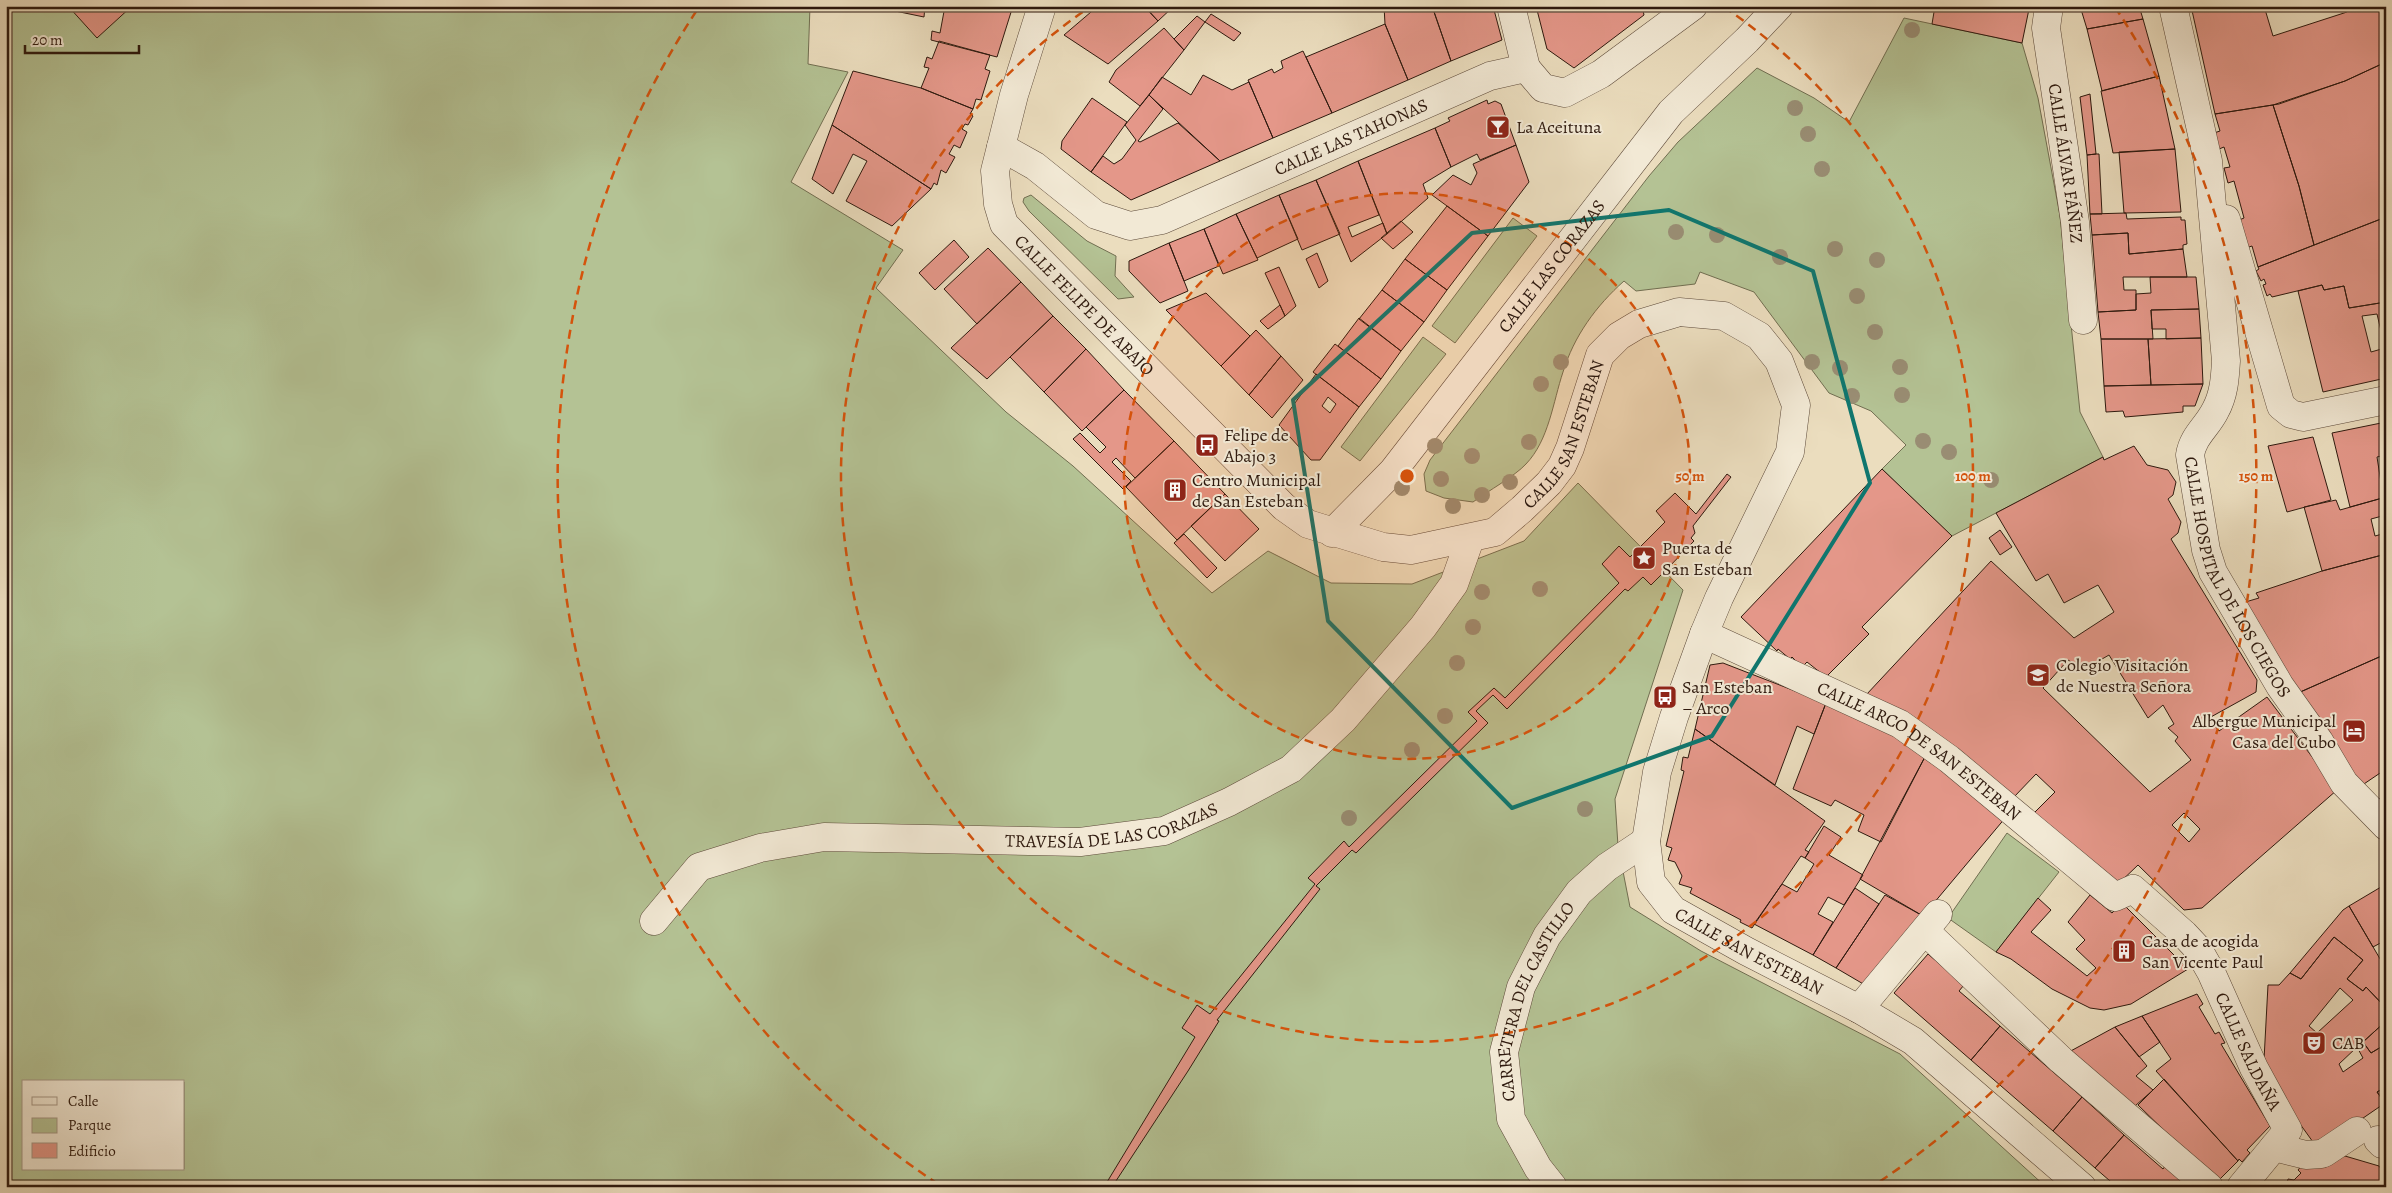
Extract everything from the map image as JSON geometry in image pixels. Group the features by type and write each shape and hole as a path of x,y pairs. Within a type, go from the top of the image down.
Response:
{"street":[{"name":"CALLE FELIPE DE ABAJO","path":"1042,6 1014,95 995,171 998,204 1004,224 1284,507 1308,524 1332,533"},
{"path":"1511,6 1526,68 1543,88 1565,94 1601,74 1693,6"},
{"name":"CALLE LAS CORAZAS","path":"1332,533 1393,471 1671,112 1747,40 1779,6"},
{"name":"CALLE ÁLVAR FÁÑEZ","path":"2050,6 2046,28 2075,222 2083,320"},
{"name":"CALLE HOSPITAL DE LOS CIEGOS","path":"2173,6 2208,160 2281,406 2291,414 2303,417 2386,400"},
{"name":"CALLE LAS TAHONAS","path":"1001,147 1035,166 1096,215 1130,226 1162,220 1490,76 1526,68"},
{"name":"CALLE HOSPITAL DE LOS CIEGOS","path":"2208,160 2226,361 2224,388 2216,410 2192,443 2190,454 2206,550 2213,572 2280,686 2319,741 2344,783 2386,826"},
{"name":"CALLE SAN ESTEBAN","path":"1332,533 1383,547 1411,550 1470,539 1495,532 1522,509 1562,466 1570,448 1600,354 1619,336 1638,324 1679,312 1724,316 1759,336 1779,361 1796,405 1790,452 1704,634 1657,772 1646,841 1651,882 1673,910 1746,952 1860,1009 1913,1041 2082,1187"},
{"name":"TRAVESÍA DE LAS CORAZAS","path":"654,921 699,867 760,848 824,837 1080,842 1164,831 1229,802 1291,769 1344,720 1423,627 1454,584 1470,539"},
{"name":"CALLE ARCO DE SAN ESTEBAN","path":"1704,634 1900,724 1949,759 2115,897"},
{"name":"CARRETERA DEL CASTILLO","path":"1553,1187 1538,1168 1511,1119 1504,1052 1521,987 1547,936 1579,892 1607,867 1646,841"},
{"name":"CALLE SALDAÑA","path":"2115,897 2132,889 2184,934 2198,949 2215,980 2254,1068 2288,1130 2240,1187"},
{"path":"1860,1009 1932,922 2054,1045 2209,1187"},
{"path":"2274,1147 2306,1155 2323,1154 2370,1135"}],"highlighted area":[{"path":"1669,210 1813,271 1870,483 1712,736 1512,808 1328,621 1293,400 1472,233"}],"green space":[{"path":"6,6 810,6 808,64 848,72 791,182 903,250 876,288 1006,412 1073,466 1212,593 1268,551 1331,583 1412,584 1524,541 1578,483 1683,590 1615,799 1618,846 1630,907 1701,951 1900,1054 2046,1187 6,1187"},
{"path":"1904,18 2022,43 2038,98 2060,216 2080,412 2103,457 1952,536 1882,469 1906,445 1871,411 1829,393 1754,292 1700,272 1695,284 1636,291 1624,281 1604,301 1587,322 1573,346 1540,444 1526,464 1515,473 1473,502 1444,498 1426,491 1424,474 1430,460 1649,176 1678,142 1757,68 1814,98 1849,122"},
{"path":"1031,195 1087,241 1116,256 1115,276 1134,297 1118,299 1029,211 1023,202 1024,198"},
{"path":"1513,218 1537,236 1455,343 1432,326"},
{"path":"1423,337 1446,354 1360,461 1341,447"},
{"path":"2007,833 2059,872 1996,952 1948,918"}],"building":[{"path":"68,6 132,6 97,38"},
{"path":"871,6 925,6 924,17"},
{"path":"945,6 1012,9 997,57 931,40 932,31 940,33"},
{"path":"987,6 1012,6 1012,9"},
{"path":"1098,6 1144,6 1158,21 1108,64 1064,35"},
{"path":"1144,6 1174,6 1158,21"},
{"path":"1384,6 1432,6 1451,61 1408,80 1385,24"},
{"path":"1432,6 1493,6 1502,40 1451,61"},
{"path":"1536,6 1642,6 1644,15 1574,68 1547,49"},
{"path":"1935,6 2025,6 2029,9 2022,43 1932,24"},
{"path":"2080,6 2139,6 2143,19 2087,29"},
{"path":"2191,6 2264,6 2273,36 2347,12 2346,6 2386,6 2386,62 2345,81 2279,104 2215,114"},
{"path":"1211,14 1241,33 1234,41 1205,22"},
{"path":"1197,16 1205,22 1184,50 1174,39"},
{"path":"2143,19 2159,76 2102,91 2087,29"},
{"path":"1385,24 1408,80 1332,113 1306,57"},
{"path":"1164,28 1184,50 1140,106 1109,82 1116,70"},
{"path":"939,41 990,55 985,69 990,71 981,100 976,99 973,109 921,88 929,68 924,67 927,57 932,59"},
{"path":"1303,51 1332,113 1273,138 1248,80 1272,69 1274,73 1283,68 1281,61"},
{"path":"2386,62 2386,217 2314,245 2299,186 2273,105 2345,81"},
{"path":"853,71 921,88 973,109 970,114 973,116 968,125 965,124 962,129 967,132 960,148 954,145 949,154 955,157 946,173 941,170 937,185 934,183 931,189 832,125"},
{"path":"1203,75 1232,90 1249,82 1273,138 1220,161 1149,95 1162,77 1191,95"},
{"path":"2159,76 2175,149 2113,153 2101,91"},
{"path":"2090,94 2096,154 2087,155 2080,97"},
{"path":"1149,95 1163,109 1138,141 1140,142 1178,123 1220,161 1131,200 1091,172 1103,156 1114,164 1122,159 1136,140 1125,125"},
{"path":"1092,98 1127,122 1091,172 1061,149 1062,141"},
{"path":"1487,100 1488,104 1495,101 1501,104 1516,145 1480,160 1477,154 1451,167 1435,128 1450,121 1448,118"},
{"path":"2273,105 2299,186 2314,245 2258,267 2252,246 2246,248 2239,220 2244,218 2234,181 2228,183 2224,168 2230,167 2224,147 2219,149 2214,133 2220,131 2215,114"},
{"path":"832,125 931,189 892,226 846,201 867,161 853,154 833,194 812,179"},
{"path":"1435,128 1451,167 1423,184 1428,198 1387,234 1358,161"},
{"path":"1516,145 1529,182 1488,236 1432,195 1453,175 1471,185 1477,173 1473,164"},
{"path":"2175,149 2181,212 2124,213 2119,152"},
{"path":"2099,154 2102,214 2090,214 2087,155"},
{"path":"1358,161 1379,215 1348,227 1352,237 1383,223 1387,234 1351,262 1316,180"},
{"path":"1316,180 1340,234 1302,250 1279,195"},
{"path":"1279,195 1298,239 1257,258 1236,214"},
{"path":"1447,206 1488,236 1447,290 1405,259"},
{"path":"2126,213 2127,219 2181,217 2181,220 2185,220 2187,244 2183,245 2183,249 2129,254 2128,233 2092,235 2090,214"},
{"path":"1236,214 1258,260 1223,274 1204,229"},
{"path":"2386,217 2386,302 2349,308 2344,286 2324,290 2322,285 2272,297 2270,294 2267,296 2263,285 2266,284 2264,279 2261,281 2256,271 2259,269 2258,267"},
{"path":"1401,221 1413,232 1393,249 1381,238"},
{"path":"1204,229 1219,266 1184,281 1169,243"},
{"path":"2128,233 2129,254 2183,249 2187,277 2123,277 2124,290 2136,290 2136,310 2098,312 2092,235"},
{"path":"954,240 969,257 935,290 919,273"},
{"path":"1169,243 1188,291 1160,303 1129,271 1129,261"},
{"path":"988,248 1021,282 977,324 944,289"},
{"path":"1317,253 1328,281 1319,288 1306,259"},
{"path":"1405,259 1447,290 1424,322 1382,290"},
{"path":"1279,267 1296,306 1285,316 1265,273"},
{"path":"2150,277 2196,277 2199,309 2151,310 2153,339 2101,339 2098,312 2136,310 2136,294 2151,293"},
{"path":"1021,282 1053,316 987,379 951,348"},
{"path":"2322,285 2324,290 2344,286 2349,308 2386,302 2386,378 2323,392 2298,291","holes":["2377,314 2385,348 2371,352 2362,316"]},
{"path":"1382,290 1424,322 1401,351 1359,319"},
{"path":"1206,293 1250,336 1221,366 1166,310"},
{"path":"1280,305 1285,316 1268,329 1260,321"},
{"path":"2199,309 2201,338 2166,339 2166,329 2152,329 2151,310"},
{"path":"1053,316 1086,349 1044,392 1010,357"},
{"path":"1359,318 1401,351 1381,379 1338,346"},
{"path":"1256,330 1281,356 1249,395 1221,366"},
{"path":"2201,338 2203,384 2151,385 2148,339"},
{"path":"2101,339 2148,339 2151,385 2104,386"},
{"path":"1335,344 1381,379 1359,407 1313,372"},
{"path":"1086,349 1124,390 1082,431 1044,392"},
{"path":"1281,356 1303,380 1272,418 1249,395"},
{"path":"1316,374 1359,407 1320,460 1311,460 1279,425","holes":["1328,397 1336,404 1330,413 1322,406"]},
{"path":"2203,384 2195,406 2183,406 2183,412 2125,417 2123,411 2106,412 2104,386"},
{"path":"1124,390 1174,441 1135,478 1116,458 1112,462 1131,481 1123,489 1073,439 1080,433 1100,453 1106,447 1086,427"},
{"path":"2386,422 2386,455 2377,457 2382,489 2386,489 2386,497 2350,507 2332,433"},
{"path":"2313,437 2331,500 2287,512 2268,446"},
{"name":"Centro Municipal de San Esteban","path":"1174,441 1225,494 1177,540 1126,487"},
{"name":"Colegio Visitación de Nuestra Señora","path":"2134,446 2147,465 2168,470 2176,482 2173,495 2168,499 2181,522 2178,533 2171,539 2257,680 2256,692 2209,718 2219,731 2267,697 2337,790 2202,908 2184,910 2138,865 2114,888 2030,817 2055,792 2036,774 2014,797 1866,695 1991,561 2074,638 2114,612 2098,585 2064,603 2048,574 2036,581 1996,513 2103,457 2104,460","holes":["2109,655 2148,718 2163,705 2174,724 2168,728 2178,737 2175,741 2191,760 2150,792 2043,688 2068,660 2083,670","2184,813 2200,829 2189,842 2172,825"]},
{"path":"1882,469 1952,536 1862,627 1869,634 1826,677 1807,662 1802,667 1792,657 1790,659 1778,649 1777,651 1741,617"},
{"path":"1727,474 1731,477 1693,526 1695,533 1691,538 1694,541 1667,569 1651,585 1643,577 1628,591 1625,589 1507,709 1493,695 1476,711 1488,723 1356,853 1352,850 1316,886 1320,889 1217,1020 1219,1021 1188,1071 1112,1187 1104,1187 1195,1037 1182,1028 1197,1005 1210,1014 1315,884 1308,878 1344,841 1349,847 1477,721 1468,712 1494,688 1505,698 1619,583 1602,564 1619,546 1630,557 1665,522 1656,511 1675,493 1696,514"},
{"path":"1225,494 1259,529 1225,561 1191,526"},
{"path":"2386,497 2386,515 2371,519 2375,536 2386,533 2386,554 2322,571 2304,507 2336,500 2340,510"},
{"path":"2000,530 2012,547 2000,555 1989,538"},
{"path":"1184,534 1217,568 1207,578 1174,543"},
{"path":"2386,554 2386,654 2298,693 2242,603 2259,598 2256,593 2322,571"},
{"name":"Albergue Municipal Casa del Cubo","path":"2386,654 2386,769 2358,788 2298,693"},
{"path":"1723,663 1826,703 1814,734 1797,726 1775,785 1695,729 1710,665"},
{"path":"1826,703 1876,723 1927,753 1881,842 1858,831 1864,815 1835,800 1831,806 1793,789"},
{"path":"1695,729 1825,821 1805,850 1809,852 1805,858 1801,856 1752,928 1740,922 1741,920 1690,893 1692,888 1679,884 1682,876 1675,862 1668,860 1672,848 1666,846 1684,771 1681,770 1683,757 1688,758"},
{"path":"1927,753 2006,817 1923,916 1860,879"},
{"path":"2386,795 2386,809 2377,800"},
{"path":"1824,826 1841,837 1829,855 1863,875 1844,905 1828,897 1818,914 1833,922 1813,955 1754,924 1782,884 1797,892 1814,864 1805,858"},
{"path":"2386,884 2386,940 2373,947 2349,906"},
{"path":"1855,888 1879,904 1836,968 1813,955"},
{"path":"1885,895 1923,916 1865,985 1836,968"},
{"name":"Casa de acogida San Vicente Paul","path":"2090,895 2112,913 2122,903 2188,969 2131,1004 2104,1010 2090,1008 2052,989 2011,959 1996,952 2038,898 2051,910 2031,932 2087,976 2096,968 2076,949 2085,940 2068,922"},
{"path":"2349,906 2386,969 2386,1008 2366,987 2363,991 2347,979 2363,960 2334,937 2301,979 2290,973 2343,910"},
{"name":"CAB","path":"2334,937 2363,960 2347,979 2363,991 2366,987 2386,1008 2386,1021 2363,1042 2371,1053 2386,1044 2386,1087 2377,1092 2385,1103 2318,1149 2290,1110 2264,1060 2268,985 2279,985 2290,973 2301,979","holes":["2340,988 2353,1000 2317,1033 2309,1026","2357,1047 2363,1058 2343,1072 2339,1064"]},
{"path":"1928,954 1964,985 1959,991 2000,1026 1971,1060 1894,993"},
{"path":"2197,994 2203,1004 2199,1007 2215,1034 2219,1032 2225,1043 2221,1044 2270,1126 2247,1150 2250,1153 2242,1162 2239,1159 2238,1161 2156,1071 2171,1059 2142,1016"},
{"path":"2142,1016 2160,1042 2139,1057 2115,1027"},
{"path":"2386,1021 2386,1044 2371,1053 2363,1042"},
{"path":"2000,1026 2082,1097 2053,1131 1971,1060"},
{"path":"2115,1027 2147,1066 2136,1076 2153,1090 2135,1106 2067,1053"},
{"path":"2164,1079 2238,1161 2217,1182 2138,1105"},
{"path":"2386,1087 2386,1102 2385,1103 2377,1092"},
{"path":"2082,1097 2124,1135 2095,1168 2053,1131"},
{"path":"2124,1135 2163,1169 2168,1162 2196,1187 2117,1187 2095,1168"},
{"path":"2345,1156 2379,1166 2386,1176 2386,1187 2286,1187 2288,1179 2294,1180 2301,1173 2298,1170 2302,1165"}],"place":[{"name":"La Aceituna","path":"1498,127"},
{"name":"Felipe de Abajo 3","path":"1207,445"},
{"name":"Centro Municipal de San Esteban","path":"1175,490"},
{"name":"Puerta de San Esteban","path":"1644,558"},
{"name":"Colegio Visitación de Nuestra Señora","path":"2038,675"},
{"name":"San Esteban – Arco","path":"1665,697"},
{"name":"Albergue Municipal Casa del Cubo","path":"2354,731"},
{"name":"Casa de acogida San Vicente Paul","path":"2124,951"},
{"name":"CAB","path":"2314,1043"}]}
